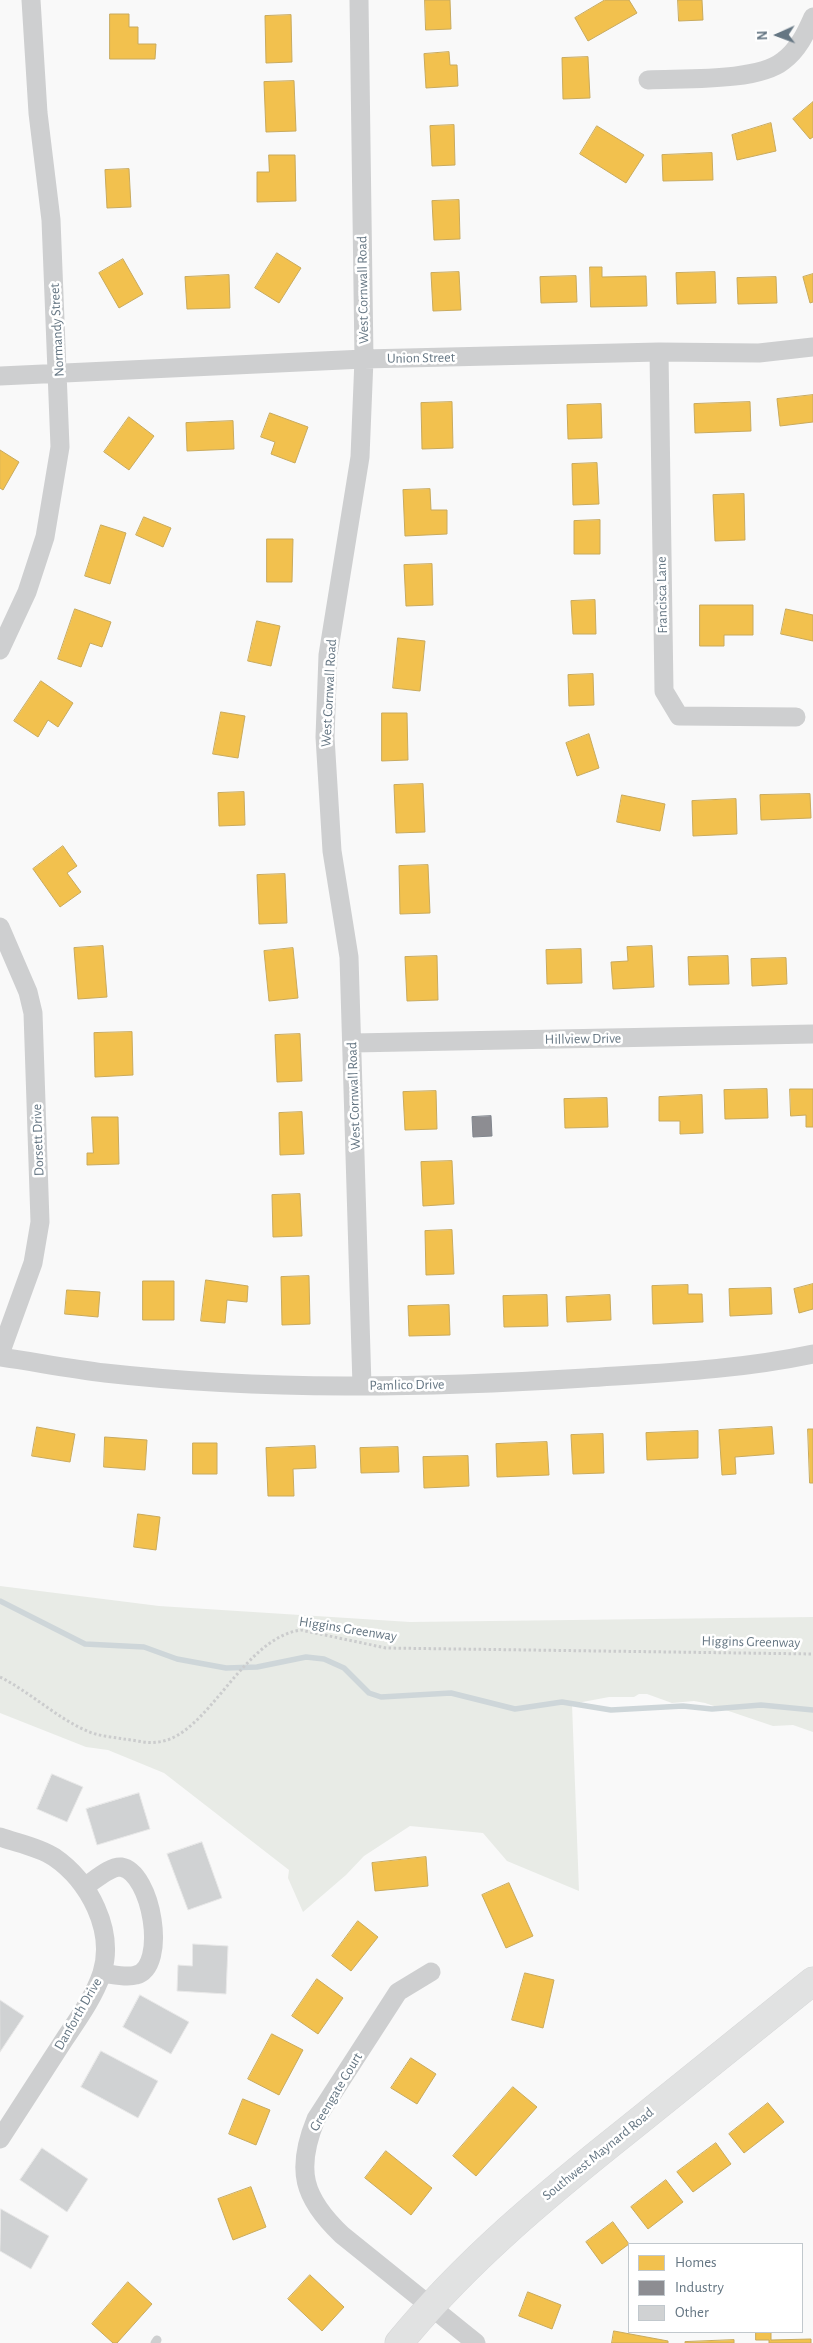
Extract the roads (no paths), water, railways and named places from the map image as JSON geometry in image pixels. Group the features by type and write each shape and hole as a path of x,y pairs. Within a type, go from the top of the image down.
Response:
{"main road":[{"name":"Southwest Maynard Road","path":"399,2343 429,2306 480,2254 546,2196 813,1981"}],"street":[{"name":"Normandy Street","path":"0,650 27,592 46,537 60,447 59,373 51,220 38,113 31,0"},
{"name":"West Cornwall Road","path":"359,0 364,359 360,457 328,654 325,737 332,851 349,957 362,1386"},
{"path":"648,80 749,75 767,70 783,62 796,48 813,17"},
{"name":"Union Street","path":"0,376 364,359 659,352 759,353 813,347"},
{"name":"Francisca Lane","path":"659,352 664,692 679,716 796,717"},
{"name":"Dorsett Drive","path":"0,927 28,992 33,1012 40,1222 33,1263 0,1355"},
{"name":"Hillview Drive","path":"353,1043 813,1034"},
{"name":"Pamlico Drive","path":"0,1355 115,1374 236,1383 362,1386 514,1382 684,1371 776,1362 813,1354"},
{"name":"Danforth Drive","path":"0,1837 52,1856 84,1887 102,1926 105,1951 102,1973 88,2003 2,2132"},
{"path":"84,1887 114,1868 122,1867 135,1875 142,1884 150,1909 154,1939 153,1953 145,1971 137,1975 102,1973"},
{"name":"Greengate Court","path":"431,1972 398,1992 316,2119 308,2138 305,2160 307,2184 312,2201 322,2216 342,2236 476,2343"}],"waterway":[{"path":"0,1601 85,1644 144,1647 177,1659 226,1668 257,1667 306,1657 324,1659 344,1668 369,1693 381,1697 451,1693 515,1709 562,1702 611,1710 683,1706 712,1709 761,1705 813,1710"}]}
